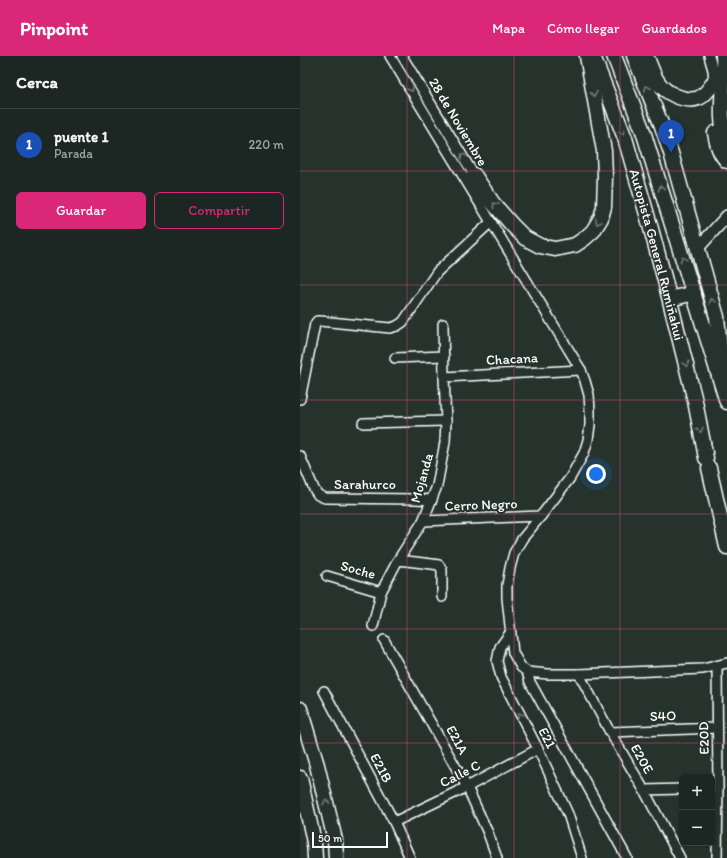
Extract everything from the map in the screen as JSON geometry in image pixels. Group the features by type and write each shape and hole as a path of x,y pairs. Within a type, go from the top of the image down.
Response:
{"main road":[{"path":"474,175 492,202 513,226 525,238 540,246 555,249 575,245 593,231 604,207 605,177 604,151 587,56"},
{"name":"Autopista General Rumiñahui","path":"593,56 625,138 650,225 695,401 727,547"},
{"name":"Autopista General Rumiñahui","path":"614,56 643,132 726,398"},
{"path":"634,56 667,140 717,317 726,398"},
{"path":"646,56 658,82 670,93 687,100 699,98 707,92 714,82"},
{"path":"723,56 722,103 723,123 727,144"},
{"path":"714,82 714,120 716,143 720,153 727,161"},
{"path":"670,299 694,293"},
{"path":"300,709 318,765 335,840 336,858"},
{"path":"300,778 314,842 315,858"}],"street":[{"path":"390,56 581,370 587,388 590,424 588,440 584,453 570,478 522,539 514,553 507,585 510,633 513,653 521,667 527,672 530,682 628,858"},
{"name":"28 de Noviembre","path":"402,56 474,175 482,205"},
{"path":"709,56 713,70 714,82"},
{"path":"697,249 727,216"},
{"path":"300,399 315,324 317,321 320,320 390,328 397,326 403,322 437,272 491,222"},
{"name":"Mojanda","path":"373,626 380,592 423,521 437,486 442,465 446,421 443,324"},
{"path":"395,358 444,356"},
{"name":"Chacana","path":"444,377 581,370"},
{"path":"363,423 446,421"},
{"name":"Sarahurco","path":"300,456 318,496 325,498 432,500"},
{"name":"Cerro Negro","path":"423,521 541,516"},
{"path":"398,560 439,566 442,570 442,597"},
{"name":"Soche","path":"327,576 380,592"},
{"name":"E21","path":"510,633 500,647 497,661 501,677 568,814 582,858"},
{"name":"E21A","path":"384,640 467,787 488,833 497,858"},
{"path":"527,672 579,674 704,669 727,663"},
{"name":"E20D","path":"717,666 715,788 717,858"},
{"name":"E20E","path":"579,674 680,858"},
{"name":"E21B","path":"324,692 394,822 410,858"},
{"name":"S4O","path":"610,732 717,728"},
{"name":"Calle C","path":"394,822 467,787 538,750"},
{"path":"644,790 679,789"}],"place":[{"name":"puente 1","path":"671,153"}]}
